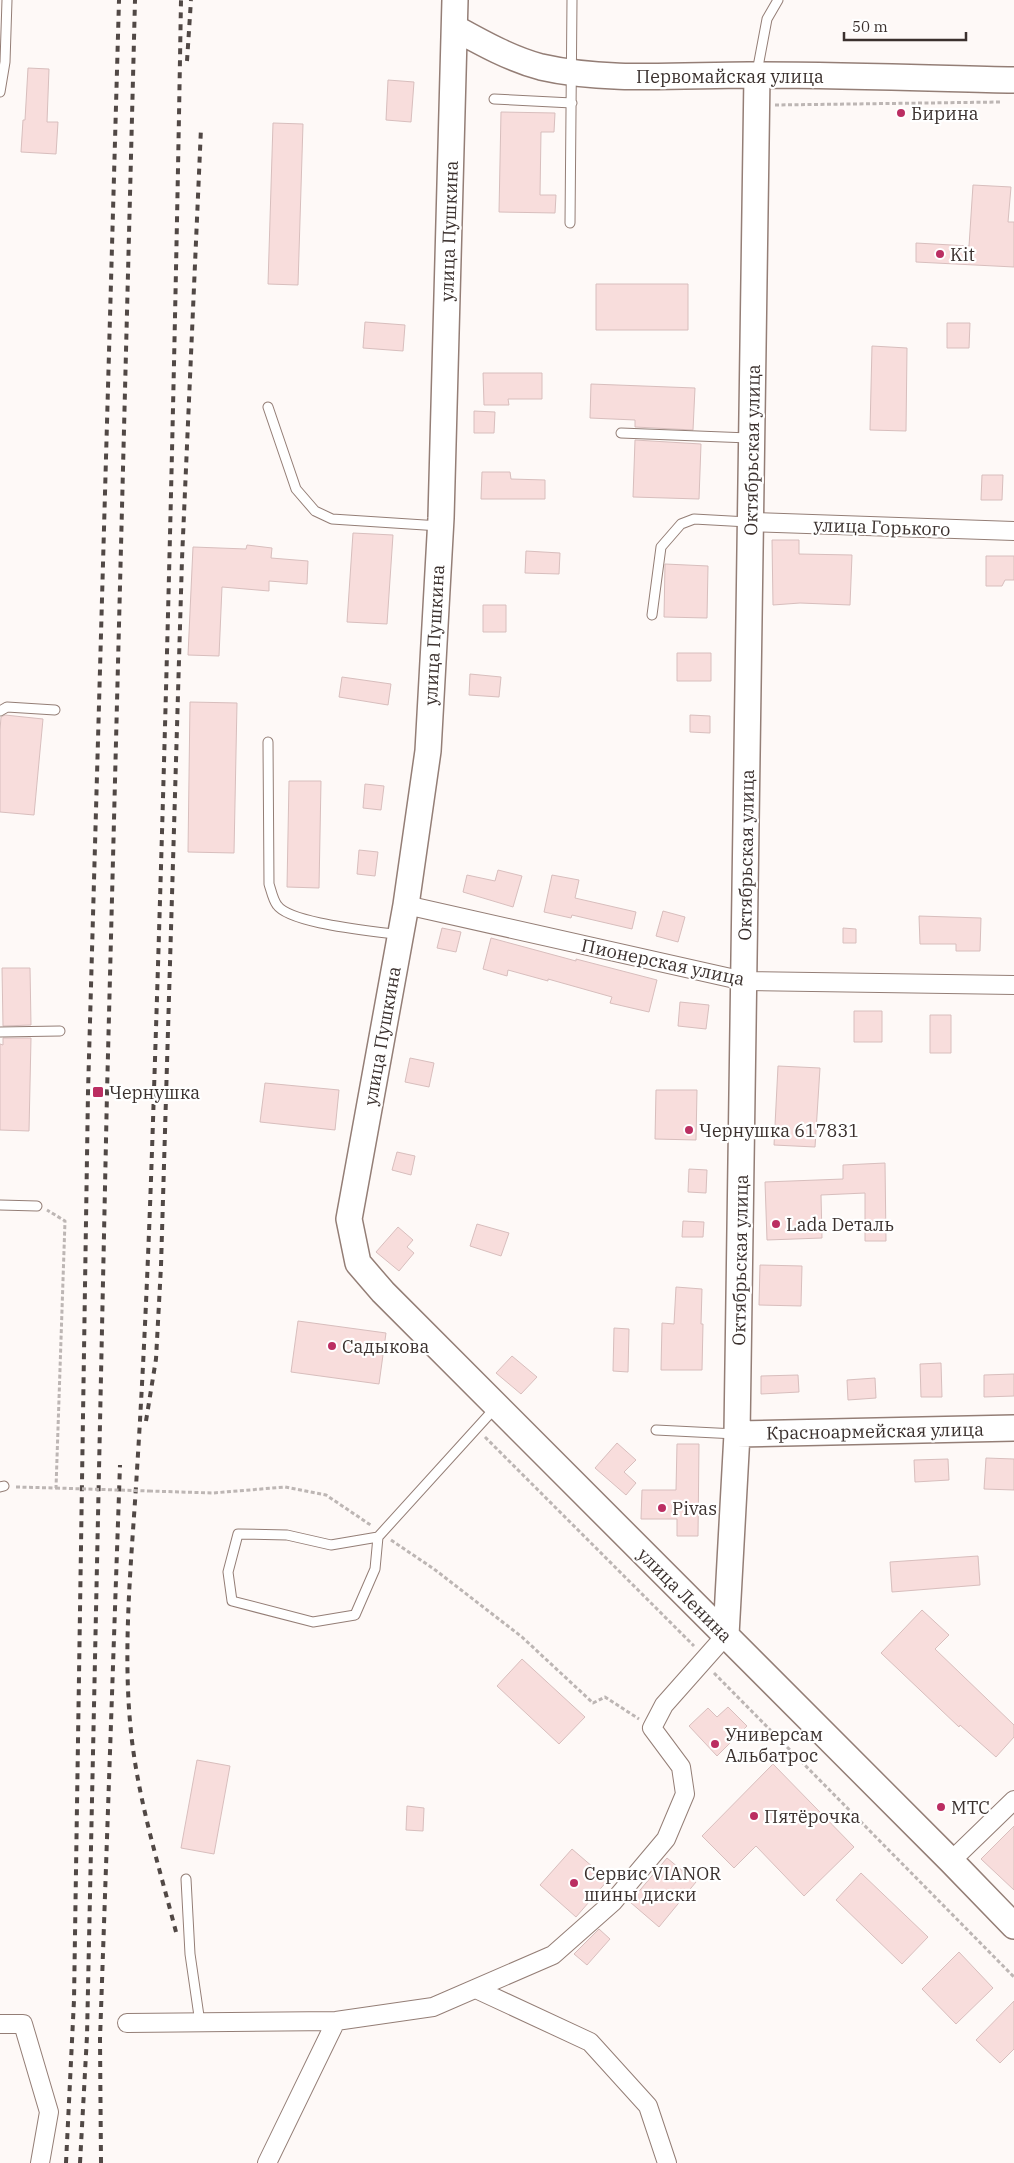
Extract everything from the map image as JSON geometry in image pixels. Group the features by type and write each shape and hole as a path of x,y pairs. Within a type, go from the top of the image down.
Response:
{"street":[{"name":"улица Пушкина","path":"358,1263 349,1219 401,935 428,751 440,526 455,0"},
{"name":"Первомайская улица","path":"455,28 496,50 539,66 573,73 620,76 757,75 1009,91"},
{"name":"Октябрьская улица","path":"726,1635 737,1434 757,75"},
{"name":"улица Горького","path":"751,522 1014,531"},
{"name":"Пионерская улица","path":"406,905 744,981 1014,985"},
{"name":"улица Ленина","path":"358,1263 383,1292 496,1407 952,1861 1014,1926"},
{"name":"Красноармейская улица","path":"737,1434 1014,1428"},
{"path":"127,2023 336,2021 433,2007 553,1955 613,1902 666,1839 685,1794 681,1767 652,1728 664,1705 726,1635"},
{"path":"952,1861 1014,1800"},
{"path":"476,1989 590,2042 648,2106 667,2163"},
{"path":"267,2163 336,2021"},
{"path":"0,2024 23,2024 49,2112 40,2163"}],"lane":[{"path":"0,92 5,62 7,0"},
{"path":"570,223 573,73 572,0"},
{"path":"757,75 767,19 778,0"},
{"path":"494,99 572,103"},
{"path":"268,407 296,488 315,511 332,519 440,526"},
{"path":"621,433 752,438"},
{"path":"652,615 662,547 681,524 694,519 751,522"},
{"path":"0,711 7,707 55,710"},
{"path":"268,742 269,884 277,905 288,914 307,920 401,935"},
{"path":"0,1032 60,1031"},
{"path":"0,1205 37,1206"},
{"path":"380,1535 331,1545 287,1535 238,1534 228,1572 232,1601 313,1622 355,1616 375,1569 380,1535 496,1407"},
{"path":"656,1430 737,1434"},
{"path":"186,1879 190,1954 200,2022"}],"path":[{"path":"756,105 1009,91"},
{"path":"37,1206 53,1212 65,1221 56,1488"},
{"path":"476,1429 691,1640 704,1662 722,1682 1014,1977"},
{"path":"2,1487 213,1492 285,1488 326,1495 380,1535 434,1569 522,1636 593,1703 605,1697 652,1728"}],"building":[{"path":"28,68 49,69 47,122 58,122 56,154 21,152"},
{"path":"388,80 414,82 411,122 386,120"},
{"path":"501,112 555,113 554,132 541,132 540,195 556,195 555,213 499,212"},
{"path":"273,123 303,124 298,285 268,284"},
{"path":"973,185 1011,187 1008,222 1014,222 1014,267 916,262 916,243 969,246"},
{"path":"596,284 688,284 688,330 596,330"},
{"path":"365,322 405,325 403,351 363,348"},
{"path":"947,323 970,323 969,348 947,348"},
{"path":"872,346 907,348 906,431 870,430"},
{"path":"483,373 542,373 542,399 508,399 509,405 484,405"},
{"path":"591,384 695,388 693,430 635,427 635,420 590,418"},
{"path":"474,411 495,412 494,433 474,433"},
{"path":"635,440 701,444 699,499 633,497"},
{"path":"482,472 510,472 511,479 545,480 545,499 481,499"},
{"path":"982,475 1003,475 1002,500 981,500"},
{"path":"353,533 393,535 387,624 347,622"},
{"path":"772,540 799,540 799,554 852,555 850,605 800,603 773,605"},
{"path":"247,545 272,548 271,558 308,561 307,584 269,581 269,591 222,587 219,656 188,655 193,547 246,549"},
{"path":"526,551 560,553 559,574 525,573"},
{"path":"986,556 1014,556 1014,580 1005,580 1002,586 986,586"},
{"path":"665,564 708,566 707,618 664,617"},
{"path":"483,605 506,605 506,632 483,632"},
{"path":"677,653 711,653 711,681 677,681"},
{"path":"470,674 501,677 499,697 469,695"},
{"path":"342,677 391,684 388,705 339,697"},
{"path":"190,702 237,703 234,853 188,852"},
{"path":"5,715 43,719 34,815 0,812 0,730 1,717"},
{"path":"690,715 710,716 710,733 690,732"},
{"path":"289,781 321,781 319,888 287,887"},
{"path":"365,784 384,786 381,810 363,808"},
{"path":"359,850 378,852 375,876 357,874"},
{"path":"498,870 522,876 513,907 463,892 467,875 495,881"},
{"path":"552,875 579,880 575,898 636,912 632,929 572,915 571,918 544,912"},
{"path":"663,911 685,917 678,942 656,936"},
{"path":"919,916 981,918 980,951 956,951 956,944 920,944"},
{"path":"442,928 461,932 456,952 437,948"},
{"path":"843,928 856,929 856,943 843,943"},
{"path":"491,938 657,980 649,1012 610,1003 612,997 548,979 548,981 508,970 507,976 483,969"},
{"path":"2,968 30,968 31,1025 3,1026"},
{"path":"680,1002 709,1005 706,1029 678,1026"},
{"path":"854,1011 882,1011 882,1042 854,1042"},
{"path":"930,1015 951,1015 951,1053 930,1053"},
{"path":"3,1038 31,1038 29,1131 0,1130 0,1044 3,1045"},
{"path":"410,1058 434,1063 429,1087 405,1082"},
{"path":"778,1066 820,1068 815,1147 774,1145"},
{"path":"265,1083 339,1090 335,1130 260,1122"},
{"path":"656,1090 697,1090 696,1140 655,1139"},
{"path":"397,1152 415,1156 411,1175 392,1170"},
{"path":"885,1163 886,1241 865,1241 865,1193 821,1195 822,1238 767,1240 765,1182 843,1179 843,1165"},
{"path":"689,1169 707,1170 706,1193 688,1192"},
{"path":"683,1221 704,1222 703,1237 682,1237"},
{"path":"477,1224 509,1233 501,1256 470,1246"},
{"path":"398,1227 413,1240 407,1247 414,1253 399,1271 376,1252"},
{"path":"760,1265 802,1266 801,1306 759,1305"},
{"path":"676,1287 702,1289 702,1370 661,1370 662,1323 674,1324"},
{"path":"298,1321 386,1333 379,1384 291,1372"},
{"path":"614,1328 629,1329 628,1372 613,1371"},
{"path":"512,1356 537,1377 521,1394 496,1373"},
{"path":"941,1363 942,1397 921,1397 920,1364"},
{"path":"1014,1374 1014,1396 984,1397 984,1375"},
{"path":"798,1375 799,1392 761,1394 761,1376"},
{"path":"875,1378 876,1398 848,1400 847,1380"},
{"path":"617,1443 636,1460 624,1472 636,1483 626,1495 595,1468"},
{"path":"677,1444 699,1444 698,1536 677,1536 677,1519 641,1519 642,1490 676,1490"},
{"path":"986,1458 1014,1459 1014,1490 984,1489"},
{"path":"948,1459 949,1480 915,1482 914,1460"},
{"path":"978,1556 980,1585 892,1592 890,1562"},
{"path":"922,1610 949,1635 935,1649 1014,1725 1014,1737 996,1757 960,1725 959,1727 881,1653"},
{"path":"522,1659 585,1717 559,1744 497,1686"},
{"path":"728,1707 747,1726 717,1756 689,1726 708,1708 717,1717"},
{"path":"197,1760 230,1766 214,1854 181,1848"},
{"path":"773,1764 854,1847 804,1896 756,1846 734,1868 702,1836"},
{"path":"407,1806 424,1808 423,1831 406,1830"},
{"path":"1014,1826 1014,1890 981,1859"},
{"name":"Сервис VIANOR шины диски","path":"572,1849 608,1880 576,1917 540,1885"},
{"path":"667,1858 696,1882 659,1927 630,1902"},
{"path":"861,1873 928,1937 902,1964 836,1900"},
{"path":"599,1929 610,1939 587,1965 574,1954"},
{"path":"959,1952 993,1988 956,2024 922,1989"},
{"path":"1014,2001 1014,2049 1000,2063 976,2040"}],"railway":[{"path":"66,2163 74,2000 88,1092 119,0"},
{"path":"80,2163 87,2036 107,1093 135,0"},
{"path":"176,1932 150,1833 134,1757 128,1700 127,1667 129,1601 145,1328 154,1090 170,545 181,0"},
{"path":"187,61 191,0"},
{"path":"146,1421 156,1359 161,1266 182,559 201,128"},
{"path":"101,2163 100,2039 120,1465"}],"place":[{"name":"Бирина","path":"901,113"},
{"name":"Kit","path":"940,254"},
{"name":"Чернушка","path":"98,1092"},
{"name":"Чернушка 617831","path":"689,1130"},
{"name":"Lada Dеталь","path":"776,1224"},
{"name":"Садыкова","path":"332,1346"},
{"name":"Pivas","path":"662,1508"},
{"name":"Универсам Альбатрос","path":"715,1744"},
{"name":"МТС","path":"941,1807"},
{"name":"Пятёрочка","path":"754,1816"},
{"name":"Сервис VIANOR шины диски","path":"574,1883"}]}
